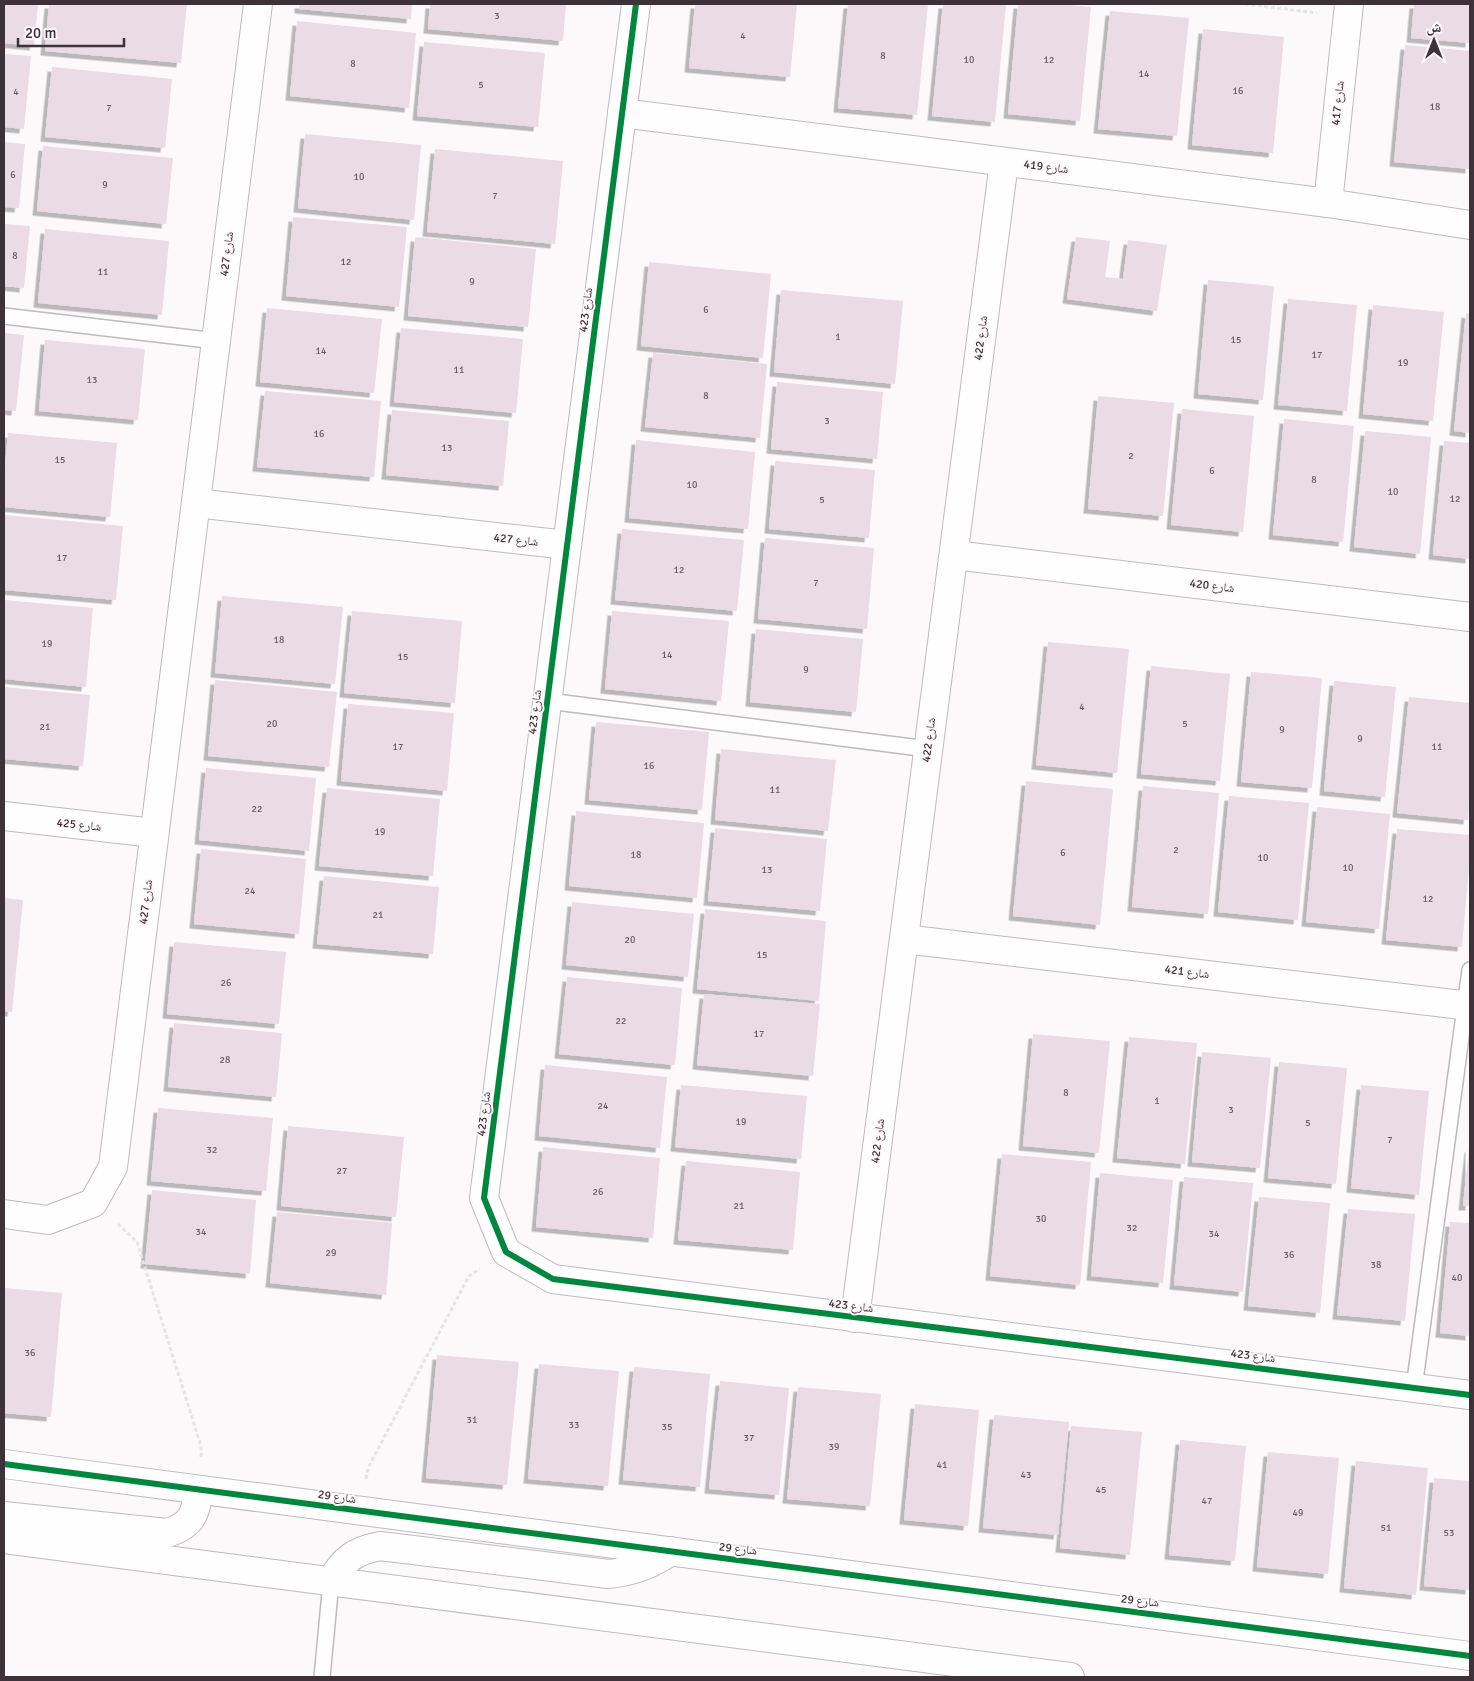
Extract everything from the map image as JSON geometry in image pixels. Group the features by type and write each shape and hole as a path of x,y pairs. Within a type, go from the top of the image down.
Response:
{"street":[{"name":"شارع 427","path":"93,1203 113,1167 258,4"},
{"name":"شارع 423","path":"636,4 484,1198 506,1252 553,1279 1470,1395"},
{"name":"شارع 417","path":"1328,203 1348,10"},
{"name":"شارع 419","path":"622,113 1328,203 1470,225"},
{"name":"شارع 422","path":"855,1318 1004,162"},
{"name":"شارع 427","path":"196,504 567,545"},
{"name":"شارع 420","path":"954,555 1470,617"},
{"name":"شارع 425","path":"4,816 154,833"},
{"name":"شارع 421","path":"904,939 1468,1006"},
{"path":"4,1214 48,1220 93,1203"},
{"name":"شارع 29","path":"4,1464 1470,1656"},
{"path":"4,1516 167,1533 179,1530 195,1513 200,1490"},
{"path":"4,1539 1070,1677"},
{"path":"331,1582 339,1568 350,1557 364,1549 380,1546 608,1574 625,1573 641,1568 657,1561 671,1551"}],"lane":[{"path":"4,316 216,341"},
{"path":"548,700 928,750"},
{"path":"1414,1388 1468,1006 1470,970"},
{"path":"322,1677 331,1582"}],"path":[{"path":"1245,4 1348,10"},
{"path":"93,1203 137,1242 201,1446 200,1490"},
{"path":"360,1511 368,1468 469,1276 506,1252"}],"building":[{"path":"4,4 38,4 34,46 4,43"},
{"path":"49,4 187,4 181,63 45,51"},
{"path":"299,4 412,4 411,19 299,9"},
{"path":"430,4 566,4 563,41 428,29"},
{"path":"695,4 797,4 790,77 689,68"},
{"path":"848,4 928,4 917,115 838,108"},
{"path":"943,4 1006,4 995,122 932,116"},
{"path":"1018,4 1059,4 1091,7 1080,121 1008,114"},
{"path":"1414,4 1470,4 1470,43 1411,38"},
{"path":"1110,11 1189,18 1177,136 1098,129"},
{"path":"297,21 416,33 409,108 290,96"},
{"path":"1203,29 1284,37 1273,153 1192,145"},
{"path":"424,42 545,53 538,127 417,116"},
{"path":"1405,45 1470,51 1470,169 1394,162"},
{"path":"4,54 31,56 24,129 4,127"},
{"path":"52,67 172,79 165,148 45,137"},
{"path":"305,134 421,145 414,220 298,208"},
{"path":"4,142 25,144 19,208 4,207"},
{"path":"43,146 173,158 166,224 37,211"},
{"path":"435,149 563,161 555,244 427,232"},
{"path":"293,217 407,227 399,307 286,296"},
{"path":"4,224 30,226 24,288 4,286"},
{"path":"45,229 169,241 162,315 38,303"},
{"path":"415,237 536,249 528,327 408,316"},
{"path":"1076,237 1110,241 1105,277 1123,279 1128,240 1167,245 1157,311 1067,299"},
{"path":"649,262 771,274 763,358 641,346"},
{"path":"1208,280 1274,286 1263,400 1198,394"},
{"path":"781,290 903,301 895,384 774,372"},
{"path":"1288,299 1357,305 1347,411 1278,405"},
{"path":"1373,305 1444,312 1433,421 1363,414"},
{"path":"267,308 382,319 374,393 260,382"},
{"path":"1466,313 1470,314 1470,433 1454,431"},
{"path":"401,328 523,339 516,413 394,402"},
{"path":"4,333 24,335 16,411 4,410"},
{"path":"45,340 145,349 138,420 39,411"},
{"path":"653,353 767,364 760,438 645,427"},
{"path":"777,382 883,392 877,459 771,449"},
{"path":"265,391 381,401 374,477 257,467"},
{"path":"1098,396 1174,403 1163,516 1088,509"},
{"path":"1182,409 1254,416 1243,532 1171,525"},
{"path":"392,410 509,421 503,486 386,475"},
{"path":"1284,419 1354,426 1343,542 1273,535"},
{"path":"1365,431 1431,437 1420,554 1354,547"},
{"path":"8,433 117,443 110,517 4,507 4,477"},
{"path":"636,440 755,452 748,529 629,518"},
{"path":"1444,441 1470,443 1470,559 1433,555"},
{"path":"775,461 875,470 869,538 769,529"},
{"path":"4,515 123,526 116,600 4,590"},
{"path":"622,529 744,540 737,611 615,600"},
{"path":"765,538 874,548 867,629 758,619"},
{"path":"222,596 343,607 335,684 215,673"},
{"path":"4,600 93,608 86,687 4,679"},
{"path":"352,611 462,621 455,703 344,693"},
{"path":"612,611 729,621 721,701 605,689"},
{"path":"756,629 863,639 856,712 750,702"},
{"path":"1048,642 1129,649 1117,773 1036,765"},
{"path":"1151,666 1230,674 1220,781 1141,774"},
{"path":"1251,672 1322,678 1312,788 1241,782"},
{"path":"215,680 337,692 329,767 208,756"},
{"path":"1334,681 1396,687 1385,797 1324,791"},
{"path":"4,687 90,695 83,766 4,759"},
{"path":"1409,697 1470,703 1470,791 1468,820 1397,813"},
{"path":"348,704 454,713 447,791 341,781"},
{"path":"596,722 709,732 702,810 589,800"},
{"path":"721,749 836,760 828,831 715,820"},
{"path":"206,768 316,778 309,851 199,840"},
{"path":"1026,781 1113,789 1100,925 1013,916"},
{"path":"1143,786 1219,793 1208,914 1132,907"},
{"path":"327,788 440,799 433,876 319,866"},
{"path":"1229,796 1309,803 1298,920 1218,912"},
{"path":"1317,807 1390,814 1379,929 1306,922"},
{"path":"576,811 704,823 697,898 569,886"},
{"path":"715,828 827,839 820,911 708,901"},
{"path":"1397,829 1470,835 1470,857 1462,947 1386,940"},
{"path":"201,849 306,859 299,934 194,924"},
{"path":"324,876 439,887 433,954 317,944"},
{"path":"4,898 23,900 12,1012 4,1011"},
{"path":"572,902 694,914 688,977 566,965"},
{"path":"705,909 826,921 819,1001 697,989"},
{"path":"174,942 286,952 279,1024 167,1014"},
{"path":"567,977 682,988 675,1065 559,1054"},
{"path":"704,994 820,1004 813,1076 697,1065"},
{"path":"174,1023 282,1033 276,1097 168,1087"},
{"path":"1033,1034 1110,1041 1099,1153 1023,1146"},
{"path":"1129,1037 1197,1043 1185,1164 1117,1158"},
{"path":"1202,1052 1271,1058 1260,1168 1192,1162"},
{"path":"1279,1062 1347,1068 1336,1184 1268,1178"},
{"path":"545,1065 667,1077 660,1148 539,1136"},
{"path":"681,1085 807,1096 801,1159 675,1147"},
{"path":"1361,1085 1429,1091 1419,1195 1351,1188"},
{"path":"158,1108 273,1118 266,1191 151,1181"},
{"path":"288,1126 404,1137 396,1217 281,1206"},
{"path":"543,1147 660,1158 653,1238 536,1227"},
{"path":"1469,1148 1470,1206 1463,1206"},
{"path":"1002,1154 1091,1162 1080,1285 990,1276"},
{"path":"686,1161 800,1172 793,1250 678,1240"},
{"path":"1100,1173 1173,1180 1163,1283 1091,1276"},
{"path":"1184,1177 1253,1183 1243,1292 1174,1285"},
{"path":"152,1190 256,1200 250,1274 145,1264"},
{"path":"1259,1197 1330,1203 1320,1313 1248,1306"},
{"path":"1348,1209 1415,1214 1405,1321 1337,1315"},
{"path":"277,1212 392,1223 386,1295 270,1283"},
{"path":"1450,1222 1470,1223 1470,1336 1440,1333"},
{"path":"4,1288 62,1293 51,1417 4,1413"},
{"path":"437,1355 519,1362 507,1485 426,1478"},
{"path":"539,1364 619,1371 608,1486 528,1479"},
{"path":"634,1367 710,1374 700,1487 623,1480"},
{"path":"720,1381 789,1388 779,1495 709,1489"},
{"path":"798,1387 881,1394 870,1506 787,1499"},
{"path":"915,1404 979,1410 968,1526 904,1520"},
{"path":"994,1415 1069,1422 1058,1535 983,1528"},
{"path":"1071,1426 1142,1432 1130,1555 1060,1548"},
{"path":"1180,1440 1246,1446 1235,1561 1169,1555"},
{"path":"1268,1452 1339,1458 1328,1574 1257,1567"},
{"path":"1356,1461 1428,1468 1416,1595 1344,1588"},
{"path":"1434,1478 1470,1481 1470,1590 1424,1586"}],"cycle path":[{"path":"636,4 484,1198 506,1252 553,1279 1470,1395"},
{"path":"4,1464 1470,1656"}]}
